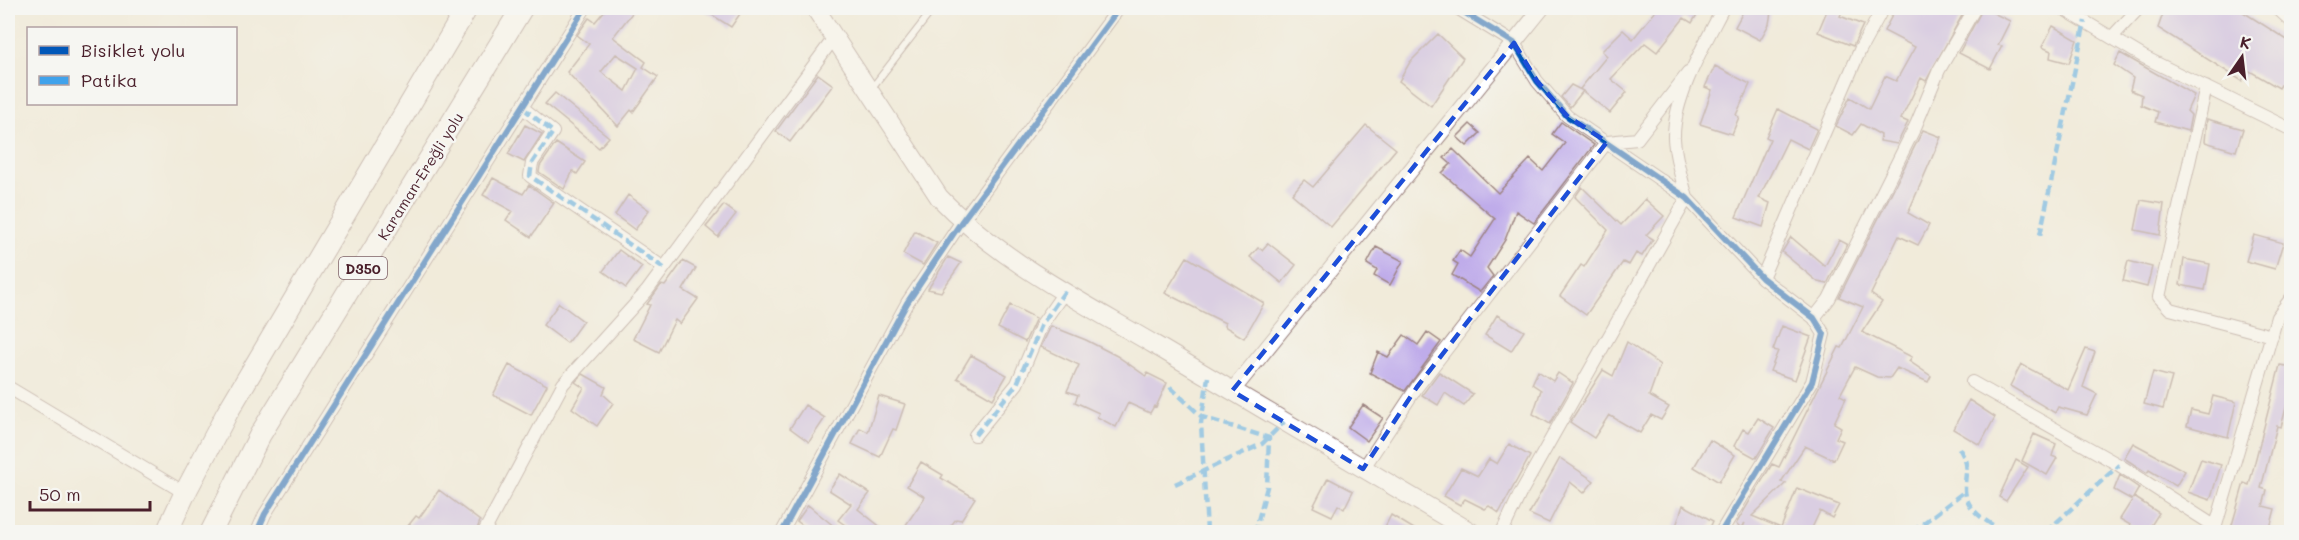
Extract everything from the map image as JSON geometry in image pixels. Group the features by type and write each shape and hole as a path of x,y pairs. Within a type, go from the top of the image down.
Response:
{"highway":[{"name":"D350","path":"167,532 184,493 227,413 467,8"},
{"name":"Karaman-Ereğli yolu","path":"211,532 260,435 522,8"}],"main road":[{"path":"815,8 939,197 962,221 995,247 1065,291 1471,532"}],"street":[{"path":"257,532 265,514 524,108 585,8"},
{"path":"782,532 908,303 962,221 1119,8"},
{"path":"1457,8 1514,43 1537,81 1567,116 1687,198 1762,278 1814,318 1824,334 1812,382 1721,532"},
{"path":"1232,391 1542,8"},
{"path":"1363,469 1417,387 1607,142 1637,139 1692,67 1723,8"},
{"path":"1762,278 1860,50 1883,8"},
{"path":"1814,318 1829,299 1916,125 1940,70 1975,8"},
{"path":"2062,8 2112,38 2292,130"},
{"path":"2112,38 2139,8"},
{"path":"2277,8 2292,22"},
{"path":"484,532 562,384 647,291 834,38"},
{"path":"1502,532 1532,474 1687,198 1674,137 1692,67"},
{"path":"2206,87 2159,297 2170,309 2272,336"},
{"path":"524,108 553,132 532,163 530,176 664,268"},
{"path":"975,435 1017,384 1042,324 1065,291"},
{"path":"1971,382 2119,465 2215,530 2277,317 2292,297"},
{"path":"8,387 184,493"}],"lane":[{"path":"869,92 934,8"}],"highlighted area":[{"path":"1514,43 1537,81 1567,116 1607,142 1417,387 1363,469 1232,391"}],"building":[{"path":"607,8 636,8 613,37 646,62 643,67 658,77 633,112 631,110 618,126 567,72 589,44 577,35 589,18 595,22","holes":["616,54 638,68 626,91 601,72"]},
{"path":"701,8 744,8 731,27"},
{"path":"1658,8 1701,8 1692,23 1684,18 1657,52 1645,43 1611,79 1627,92 1610,113 1580,89 1607,56 1602,51 1623,30 1633,39"},
{"path":"1745,8 1764,8 1771,12 1769,24 1760,40 1735,27"},
{"path":"1828,8 1844,8 1840,16 1863,25 1853,46 1818,32"},
{"path":"1896,8 1966,8 1926,81 1921,78 1901,119 1908,122 1897,144 1880,141 1881,135 1861,124 1853,135 1836,126 1850,97 1869,109 1885,76 1896,81 1915,47 1884,31"},
{"path":"1983,8 2010,21 1998,45 2002,46 1990,69 1959,53"},
{"path":"2165,8 2237,8 2292,43 2292,68 2279,88 2248,70 2242,81 2158,28"},
{"path":"2053,26 2077,40 2069,63 2050,58 2051,51 2042,47"},
{"path":"1438,34 1463,58 1431,106 1399,81 1410,62"},
{"path":"2120,53 2194,95 2187,111 2191,115 2188,131 2155,122 2158,112 2141,105 2142,95 2130,90 2133,78 2114,65"},
{"path":"1715,66 1750,84 1736,115 1739,117 1732,134 1700,124 1712,90 1705,87"},
{"path":"818,74 833,85 790,142 776,131"},
{"path":"1571,85 1583,91 1570,107 1561,97"},
{"path":"555,93 609,137 599,148 545,104"},
{"path":"1778,109 1817,129 1808,149 1788,139 1759,198 1770,203 1763,227 1736,217 1770,139 1766,137"},
{"path":"2207,119 2243,129 2236,151 2205,142"},
{"path":"1561,122 1594,145 1534,223 1516,211 1505,240 1487,268 1493,276 1480,292 1452,275 1458,264 1453,261 1460,250 1470,257 1495,219 1442,173 1451,164 1444,158 1453,149 1498,193 1530,159 1543,171 1565,143 1552,134"},
{"path":"1470,124 1480,133 1467,146 1457,137"},
{"path":"525,125 542,134 524,162 508,154"},
{"path":"1366,125 1396,149 1331,227 1292,194 1304,180 1313,187"},
{"path":"1923,130 1941,137 1908,213 1929,225 1918,245 1899,236 1871,294 1882,302 1862,332 1912,357 1909,361 1931,376 1928,382 1897,368 1890,378 1877,377 1855,367 1840,395 1846,398 1834,423 1841,427 1836,438 1843,441 1834,460 1805,446 1781,482 1786,483 1752,516 1781,528 1797,488 1839,505 1832,518 1820,511 1810,532 1741,532 1745,523 1740,528 1736,524 1772,464 1779,467 1839,347 1842,348 1863,307 1839,297"},
{"path":"556,143 585,162 577,174 573,171 564,189 539,172 540,166"},
{"path":"493,178 523,194 529,185 554,203 531,237 506,220 512,211 483,195"},
{"path":"1582,187 1621,225 1645,199 1664,216 1646,235 1653,239 1642,256 1636,253 1629,265 1623,262 1586,315 1560,296 1581,265 1584,267 1608,230 1575,197"},
{"path":"628,195 649,210 635,230 615,215"},
{"path":"2141,200 2164,204 2160,235 2135,230"},
{"path":"724,205 736,214 718,237 706,227"},
{"path":"915,231 937,243 923,265 903,254"},
{"path":"2254,235 2283,243 2275,269 2246,261"},
{"path":"1791,237 1825,266 1839,240 1847,244 1827,284 1818,282 1782,252"},
{"path":"1268,243 1296,265 1282,283 1250,257 1258,248 1262,250"},
{"path":"1376,247 1403,261 1390,285 1374,276 1377,270 1367,264"},
{"path":"619,250 642,267 626,288 603,271"},
{"path":"948,257 961,263 941,292 928,289"},
{"path":"1187,257 1264,303 1244,338 1224,326 1225,323 1165,293"},
{"path":"2184,259 2210,264 2205,290 2180,285"},
{"path":"683,261 696,268 683,290 698,299 680,324 675,320 659,352 633,339 650,305 647,304 661,285 665,286"},
{"path":"2128,261 2152,267 2147,287 2123,281"},
{"path":"559,303 583,321 567,343 543,325"},
{"path":"1010,305 1036,318 1025,342 998,328"},
{"path":"1497,315 1524,331 1511,351 1485,335"},
{"path":"1051,326 1117,356 1146,376 1147,373 1167,383 1156,407 1154,406 1150,413 1128,403 1116,427 1097,417 1099,413 1075,402 1078,395 1067,391 1079,365 1041,347"},
{"path":"1782,326 1811,337 1795,380 1770,371 1778,351 1773,350"},
{"path":"1427,332 1441,342 1405,391 1370,373 1378,352 1388,357 1404,335 1418,345"},
{"path":"1627,342 1660,365 1649,396 1669,407 1661,420 1651,415 1640,433 1609,415 1594,438 1570,422 1603,370 1613,376"},
{"path":"2086,349 2095,352 2083,387 2097,394 2087,415 2058,407 2055,413 2010,386 2021,364 2068,390"},
{"path":"971,355 1007,375 993,399 957,378"},
{"path":"509,365 547,385 531,415 493,395"},
{"path":"2280,365 2292,367 2292,385 2281,427 2277,426 2261,488 2267,490 2263,506 2275,509 2269,532 2230,532 2244,483 2249,485"},
{"path":"1538,371 1553,381 1558,373 1573,383 1550,424 1533,414 1541,390 1532,384"},
{"path":"1439,372 1473,394 1464,406 1445,393 1438,405 1422,395"},
{"path":"2153,372 2172,377 2163,409 2144,404"},
{"path":"583,374 606,387 603,394 613,403 597,426 572,408 584,388 575,382"},
{"path":"879,396 905,404 896,430 893,429 880,457 852,444 860,428 868,432"},
{"path":"2213,396 2236,402 2228,437 2187,426 2191,410 2208,414"},
{"path":"1969,400 1995,417 1980,445 1953,429"},
{"path":"805,405 825,418 809,442 790,428"},
{"path":"1363,405 1383,418 1367,441 1348,427"},
{"path":"1758,418 1774,428 1756,458 1734,446 1743,429 1749,432"},
{"path":"2034,434 2056,444 2052,456 2057,458 2047,475 2022,461"},
{"path":"1710,440 1735,455 1719,482 1694,467"},
{"path":"2133,443 2185,471 2176,486 2149,470 2147,473 2124,458"},
{"path":"1509,444 1530,456 1499,513 1489,506 1485,509 1465,499 1460,505 1444,496 1461,468 1478,476 1489,459 1497,464"},
{"path":"1560,458 1594,481 1584,493 1570,482 1549,523 1529,514"},
{"path":"2201,459 2221,465 2210,500 2188,492"},
{"path":"2016,460 2028,467 2006,501 1999,497"},
{"path":"921,462 943,475 941,478 975,498 961,520 956,519 946,532 901,532 925,497 907,486"},
{"path":"840,474 870,493 858,509 887,532 855,532 838,520 851,504 829,490"},
{"path":"2120,475 2139,488 2132,500 2114,490"},
{"path":"1328,478 1353,491 1344,509 1338,505 1332,516 1313,507"},
{"path":"439,490 480,521 476,532 403,532 416,516 419,518"},
{"path":"2134,497 2159,513 2147,532 2142,532 2120,519"},
{"path":"808,505 841,532 811,532 797,521"},
{"path":"1683,505 1713,521 1708,532 1674,532"},
{"path":"1391,515 1419,532 1393,532 1385,527"}],"marked path":[{"path":"2040,235 2085,21"},
{"path":"523,108 553,132 532,163 530,176 664,268"},
{"path":"975,435 1017,384 1042,324 1065,291"},
{"path":"1207,532 1201,423 1208,377"},
{"path":"1170,387 1202,417 1269,438 1267,487 1255,532"},
{"path":"1175,484 1262,444 1284,422"},
{"path":"1959,448 1966,464 1965,489 1969,503 1979,515 2006,532"},
{"path":"2046,532 2119,465"},
{"path":"1912,532 1965,491"}],"cycle path":[{"path":"257,532 265,514 585,8"},
{"path":"782,532 907,303 962,221 1119,8"},
{"path":"1457,8 1514,43 1537,81 1567,116 1687,198 1762,278 1814,318 1824,334 1812,382 1721,532"}]}
